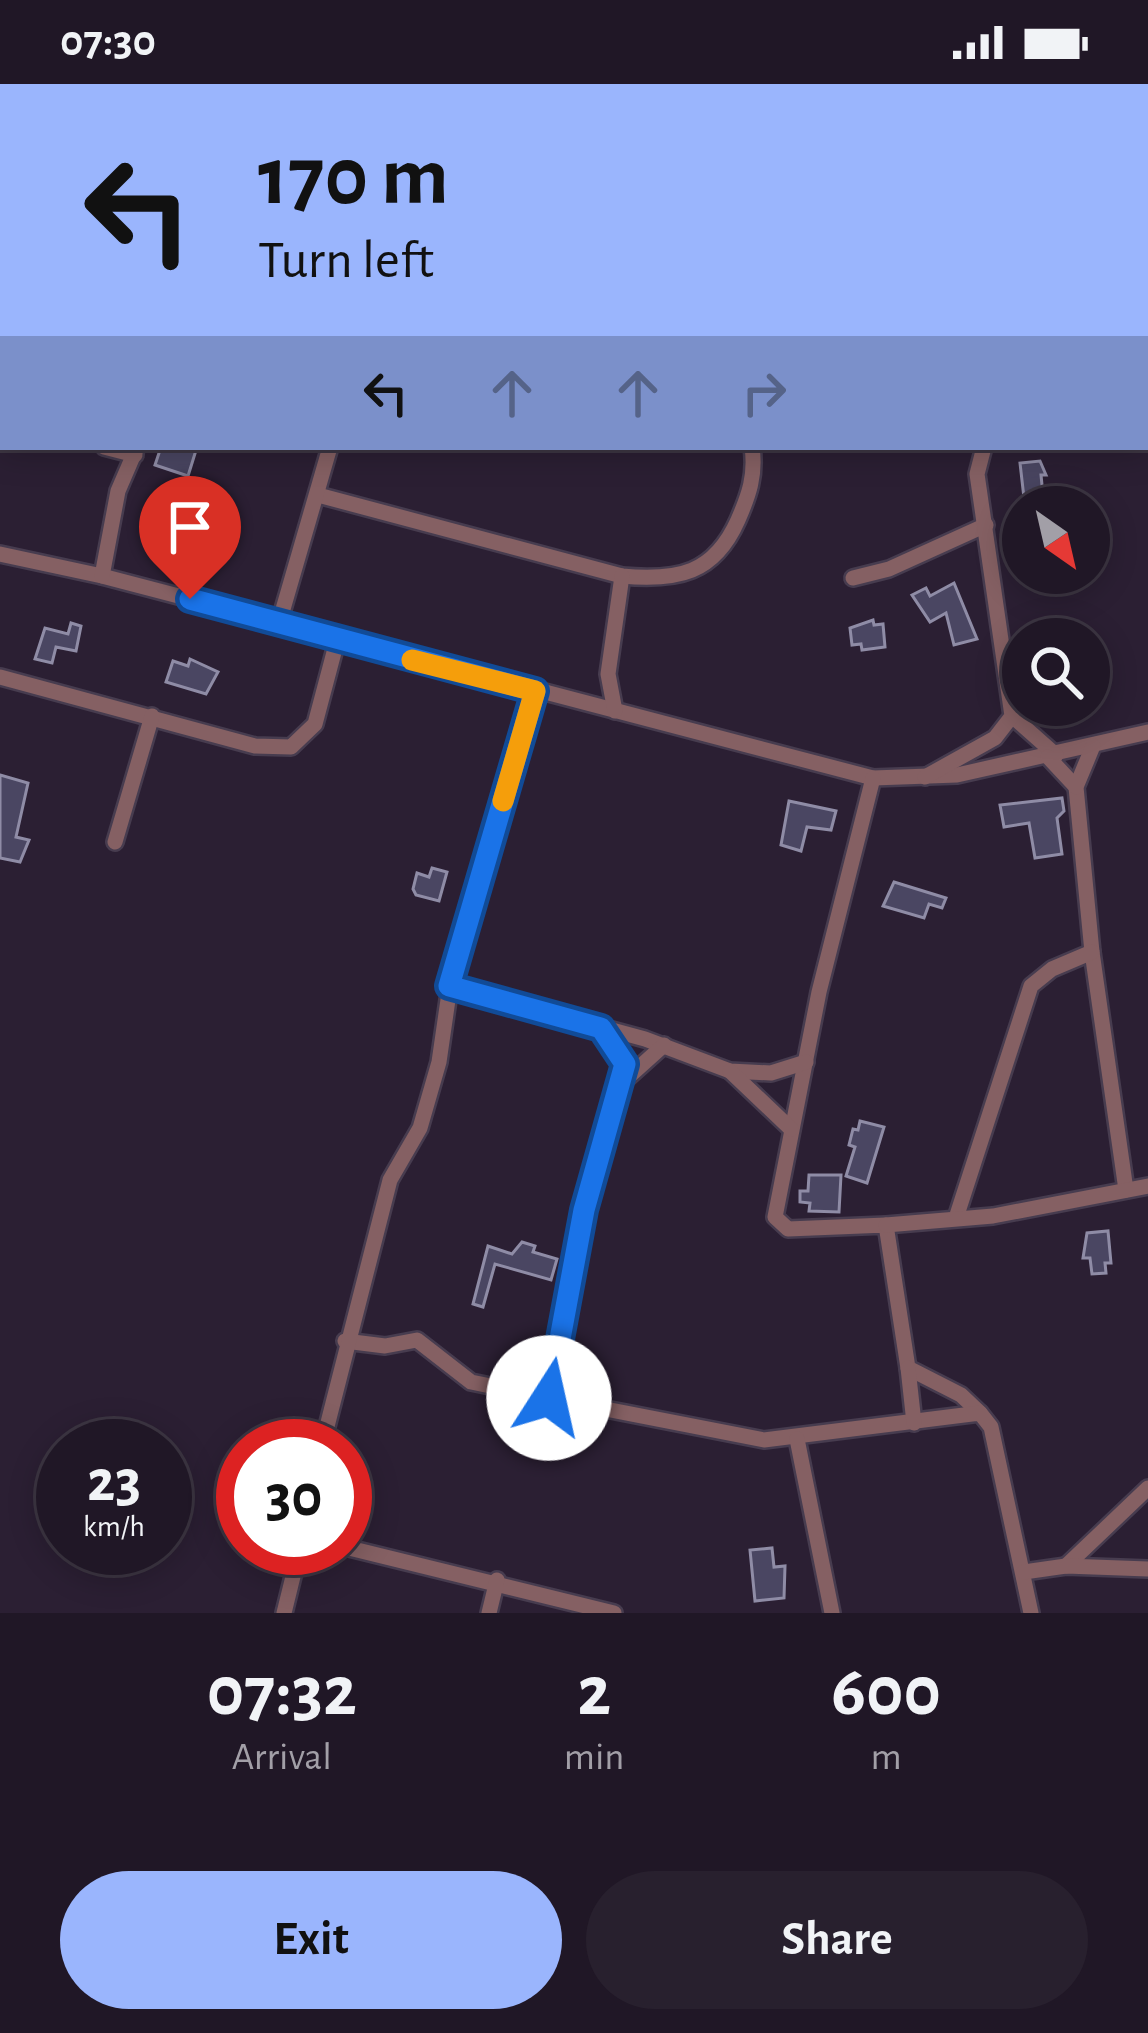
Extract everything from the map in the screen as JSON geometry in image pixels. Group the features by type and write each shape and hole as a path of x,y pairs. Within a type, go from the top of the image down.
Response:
{"street":[{"path":"279,623 329,450"},
{"path":"318,495 622,576 661,579 695,572 717,558 749,494 752,450"},
{"path":"983,450 977,474 1002,643"},
{"path":"102,576 118,491 136,451"},
{"path":"853,578 889,569 986,525"},
{"path":"0,554 102,576 873,778 921,780 1148,733"},
{"path":"615,711 608,674 622,576"},
{"path":"0,677 255,746 291,747 315,724 337,641"},
{"path":"328,1419 390,1180 420,1128 433,1084 449,986 535,691"},
{"path":"116,842 152,716"},
{"path":"921,780 995,738 1004,726"},
{"path":"1022,726 1076,787"},
{"path":"1093,746 1076,787 1092,952 1126,1190"},
{"path":"873,778 791,1129 776,1202 780,1225 886,1225 993,1216 1148,1186"},
{"path":"956,1218 1031,986 1052,969 1092,952"},
{"path":"449,986 664,1045 730,1071 771,1073 806,1062"},
{"path":"549,1398 584,1210 624,1082 621,1053 601,1028"},
{"path":"624,1082 664,1045"},
{"path":"730,1071 791,1129"},
{"path":"886,1225 914,1423"},
{"path":"345,1341 385,1346 417,1340 458,1377 728,1436 796,1439 980,1413"},
{"path":"908,1368 961,1395 992,1427 1031,1613"},
{"path":"796,1439 832,1613"},
{"path":"1066,1566 1148,1488"},
{"path":"372,1553 497,1580 614,1613"},
{"path":"1024,1572 1066,1566 1148,1569"},
{"path":"284,1613 293,1575"},
{"path":"489,1613 497,1580"}],"building":[{"path":"160,450 196,450 188,476 155,465"},
{"path":"1040,461 1046,475 1041,475 1042,486 1023,486 1020,463"},
{"path":"954,583 977,639 954,645 946,613 930,622 912,595 926,588 930,596"},
{"path":"873,620 874,625 883,624 885,647 862,650 861,644 852,645 850,628"},
{"path":"71,623 81,626 76,651 56,647 52,663 35,659 45,628 68,634"},
{"path":"190,659 218,672 206,694 166,682 173,661 188,666"},
{"path":"0,775 28,783 16,837 29,840 20,862 0,858"},
{"path":"1062,798 1064,811 1057,818 1062,854 1035,858 1029,823 1004,827 1000,805"},
{"path":"789,801 836,811 831,830 807,827 801,851 781,845"},
{"path":"432,868 447,872 439,901 416,895 413,889 417,873 429,877"},
{"path":"894,882 946,898 942,908 929,904 924,918 883,906"},
{"path":"860,1121 884,1127 867,1183 846,1176 855,1147 849,1145 853,1129 858,1130"},
{"path":"809,1175 841,1175 839,1212 809,1211 810,1203 800,1202 800,1191 808,1191"},
{"path":"1108,1231 1111,1263 1105,1263 1106,1273 1092,1274 1090,1258 1083,1258 1087,1233"},
{"path":"522,1242 535,1246 533,1252 557,1259 551,1280 495,1264 483,1307 473,1304 488,1246 512,1254"},
{"path":"772,1548 774,1567 785,1566 784,1598 755,1601 750,1550"}],"slow traffic":[{"path":"412,660 535,691 503,801"}],"route":[{"path":"190,599 535,691 449,986 601,1028 625,1064 624,1082 584,1210 549,1398"}]}
